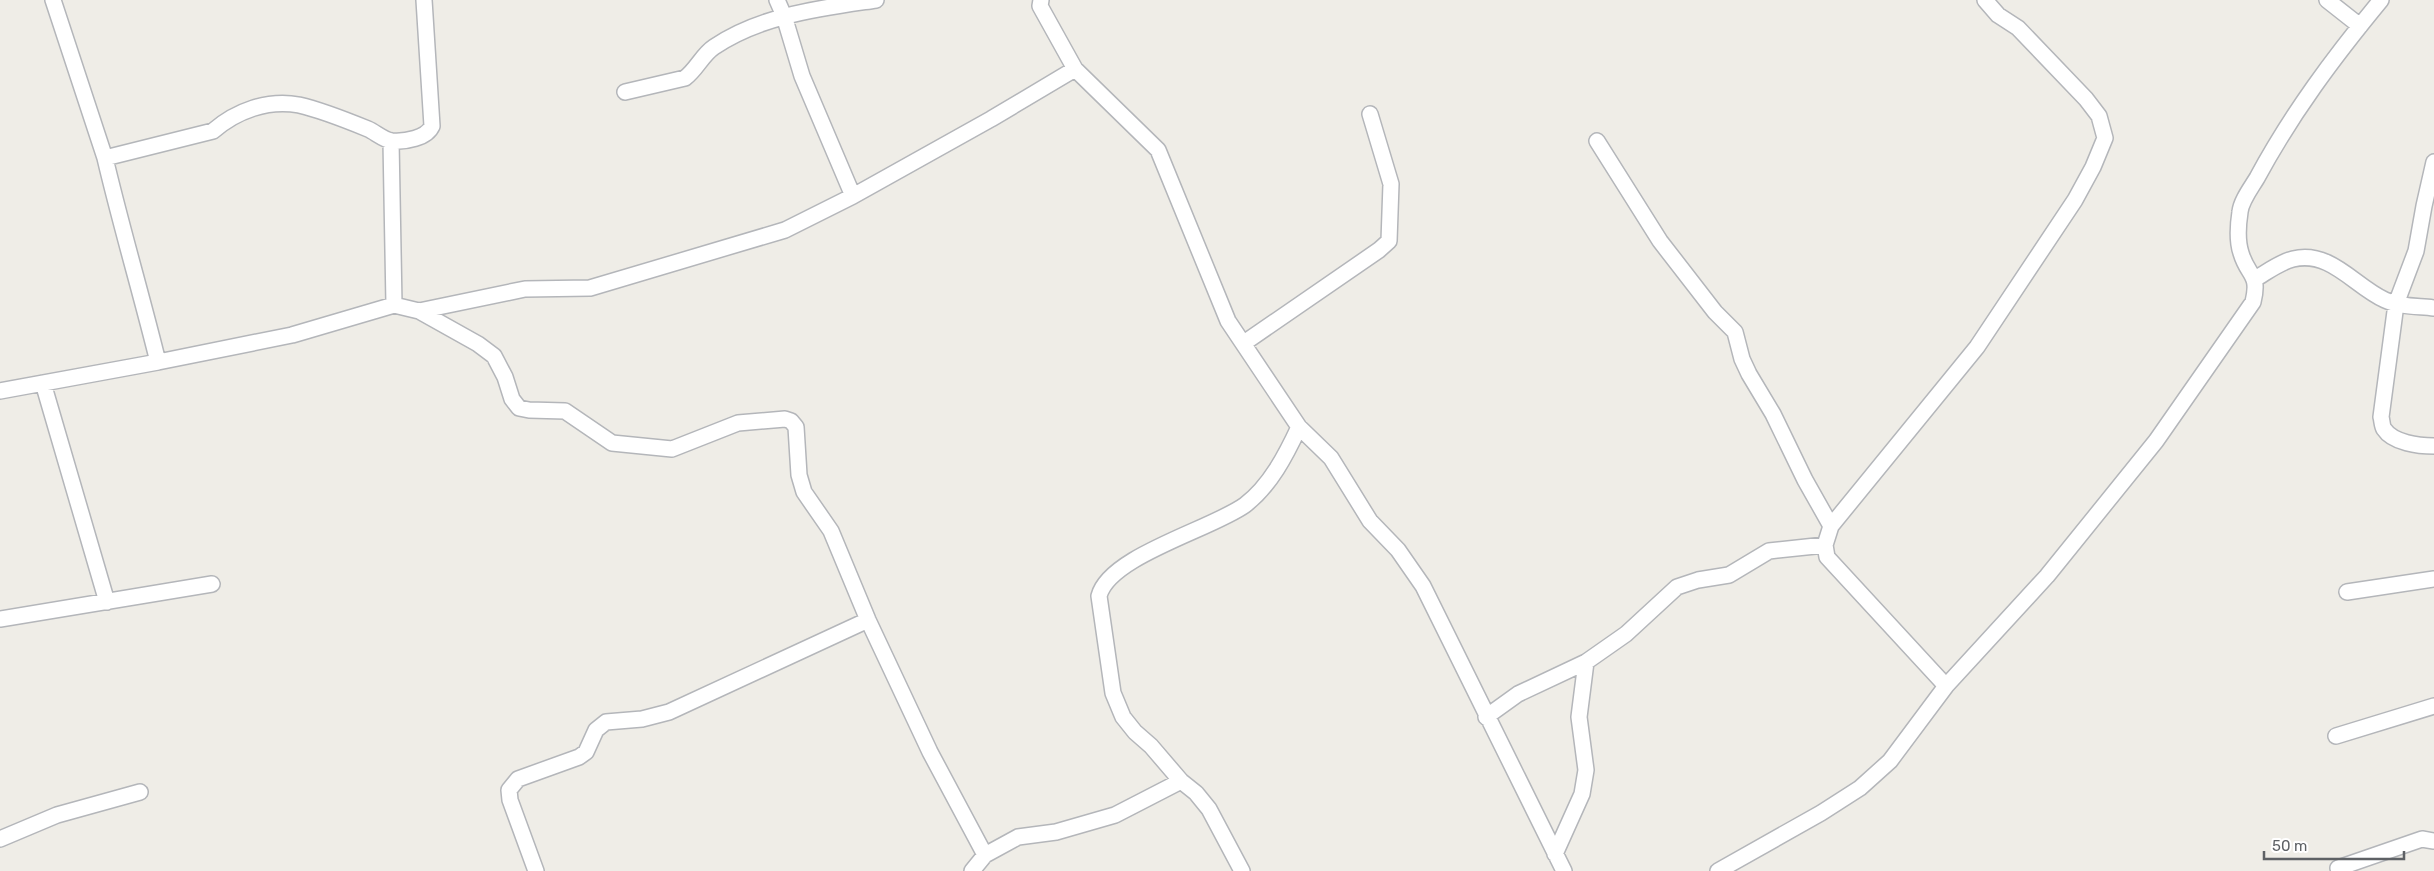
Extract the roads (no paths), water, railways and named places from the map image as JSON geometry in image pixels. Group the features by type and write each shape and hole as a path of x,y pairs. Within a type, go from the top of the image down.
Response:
{"street":[{"path":"53,0 105,158 128,253 158,362"},
{"path":"105,158 213,131 223,122 254,108 280,104 298,105 341,119 391,141 422,136 429,132 432,126 424,0"},
{"path":"777,0 784,16 802,76 853,196"},
{"path":"625,92 685,78 692,72 705,54 715,46 734,36 784,16 823,7 876,0"},
{"path":"1946,686 1827,557 1825,545 1830,526 1977,347 2075,200 2093,167 2104,138 2099,116 2086,99 2018,28 1998,15 1985,0"},
{"path":"2327,0 2360,26"},
{"path":"1718,871 1821,813 1860,788 1890,761 1946,686 2047,576 2156,441 2253,302 2256,291 2255,278 2240,252 2238,231 2240,209 2266,161 2311,88 2380,0"},
{"path":"1039,2 1075,69 1158,150 1228,321 1299,427 1331,458 1370,521 1398,550 1423,586 1486,717 1564,871"},
{"path":"420,312 525,289 590,288 785,230 853,196 1075,69"},
{"path":"1244,344 1379,250 1389,240 1391,184 1370,114"},
{"path":"391,141 394,304"},
{"path":"1597,141 1660,241 1716,312 1735,332 1742,359 1749,374 1773,414 1830,526"},
{"path":"2434,162 2416,251 2396,304 2380,417 2384,429 2393,438 2421,446 2434,446"},
{"path":"2255,278 2291,259 2307,257 2329,262 2383,300 2396,304 2434,308"},
{"path":"0,391 292,335 394,304 420,312 478,344 494,356 505,377 512,399 519,408 529,410 565,410 612,443 672,449 738,423 785,419 791,421 796,427 800,485 831,531 868,620 930,752 985,855"},
{"path":"43,384 107,602"},
{"path":"1242,871 1209,809 1196,793 1180,781 1151,746 1135,732 1123,717 1113,693 1099,596 1101,586 1109,577 1158,546 1234,512 1246,504 1257,494 1280,463 1299,427"},
{"path":"1486,717 1518,694 1586,662 1626,634 1677,587 1698,580 1729,575 1769,551 1825,545"},
{"path":"2347,592 2434,579"},
{"path":"0,619 212,584"},
{"path":"536,871 510,800 509,790 518,779 579,757 586,752 596,730 606,722 642,719 669,712 868,620"},
{"path":"1555,854 1582,794 1586,770 1579,717 1586,662"},
{"path":"2336,736 2434,706"},
{"path":"972,871 985,855 1018,837 1056,832 1115,815 1180,781"},
{"path":"0,839 57,815 140,792"},
{"path":"2338,868 2422,839 2434,841"}]}
